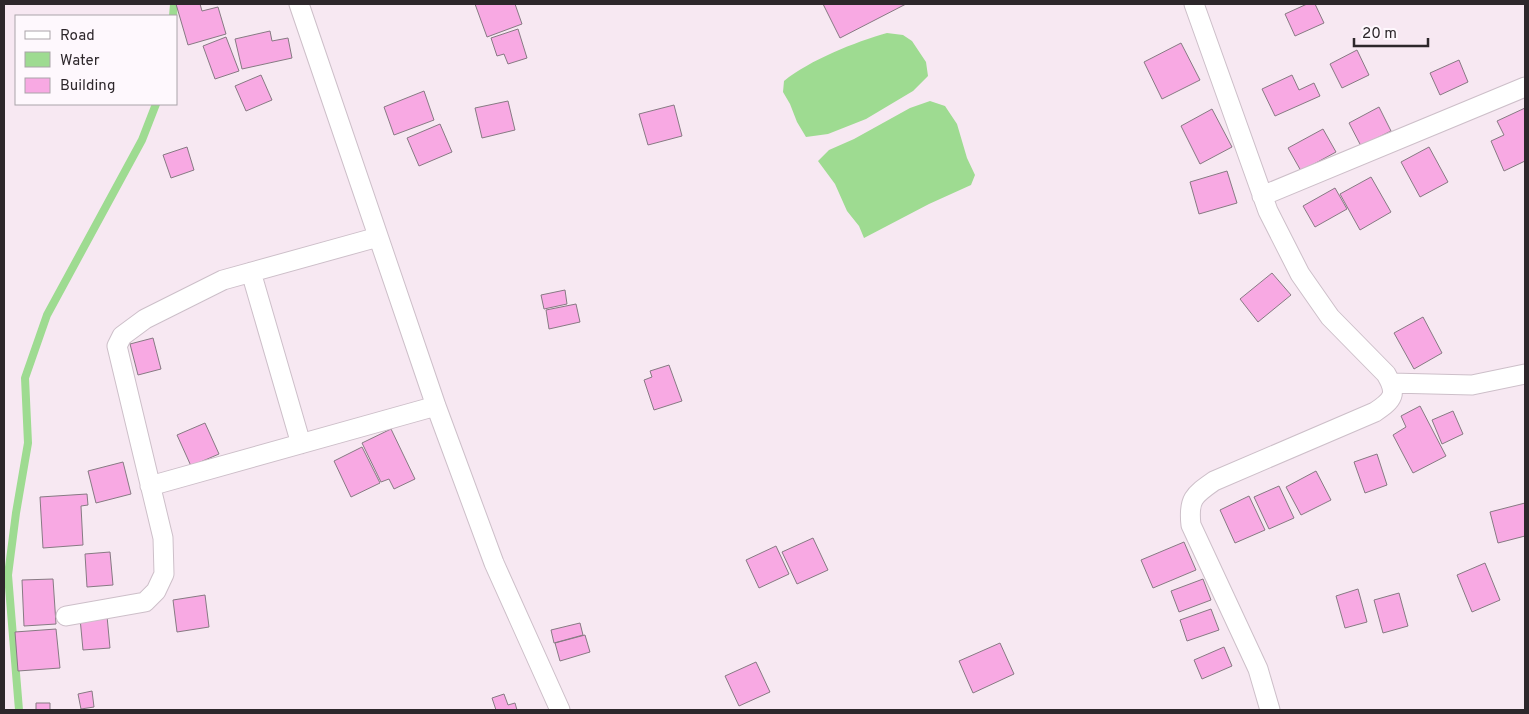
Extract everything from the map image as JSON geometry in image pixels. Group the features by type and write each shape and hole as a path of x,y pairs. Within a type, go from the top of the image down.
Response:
{"street":[{"path":"299,4 436,406 494,563 560,710"},
{"path":"1194,4 1262,196 1300,274 1330,317 1386,374 1394,392 1387,404 1375,412 1214,481 1202,489 1192,500 1189,510 1191,524 1258,669 1270,710"},
{"path":"1262,196 1525,87"},
{"path":"66,616 145,602 156,591 164,574 163,538 117,346 122,336 145,319 223,280 378,237"},
{"path":"251,272 301,444"},
{"path":"1391,383 1472,385 1525,374"},
{"path":"150,486 436,406"}],"water":[{"path":"887,33 903,35 912,41 926,62 928,76 913,91 866,119 828,134 806,137 783,92 784,81 833,52"},
{"path":"930,101 945,106 957,124 967,158 975,175 971,185 929,204 864,238 859,226 847,211 835,184 818,161 829,150 854,139 910,108"}],"building":[{"path":"176,4 200,4 202,11 218,7 226,34 188,45"},
{"path":"475,4 515,4 522,24 487,37"},
{"path":"823,4 906,4 840,38"},
{"path":"1307,4 1315,4 1324,23 1295,36 1285,14"},
{"path":"518,29 527,58 508,64 504,54 497,56 491,38"},
{"path":"270,31 272,41 288,38 292,58 242,69 235,39"},
{"path":"226,37 239,71 215,79 203,46"},
{"path":"1181,43 1200,80 1162,99 1144,62"},
{"path":"1357,50 1369,75 1342,88 1330,64"},
{"path":"1459,60 1468,82 1440,95 1430,73"},
{"path":"261,75 272,100 246,111 235,86"},
{"path":"1292,75 1299,90 1314,83 1320,96 1275,116 1262,89"},
{"path":"424,91 434,120 394,135 384,107"},
{"path":"508,101 515,130 482,138 475,108"},
{"path":"674,105 682,136 648,145 639,114"},
{"path":"1379,107 1391,131 1361,146 1349,123"},
{"path":"1525,108 1525,161 1504,171 1491,141 1504,135 1497,121"},
{"path":"1212,109 1232,147 1200,164 1181,126"},
{"path":"440,124 452,152 419,166 407,138"},
{"path":"1323,129 1336,152 1301,171 1288,148"},
{"path":"187,147 194,170 171,178 163,155"},
{"path":"1429,147 1448,182 1420,197 1401,162"},
{"path":"1227,171 1237,203 1199,214 1190,182"},
{"path":"1371,177 1391,212 1360,230 1340,194"},
{"path":"1335,188 1347,209 1315,227 1303,206"},
{"path":"1272,273 1291,295 1258,322 1240,299"},
{"path":"565,290 567,304 544,309 541,295"},
{"path":"576,304 580,322 549,329 546,310"},
{"path":"1423,317 1442,353 1414,369 1394,333"},
{"path":"153,338 161,369 138,375 130,344"},
{"path":"669,365 682,401 654,410 644,380 652,377 650,371"},
{"path":"1420,406 1446,456 1413,473 1393,435 1406,427 1401,416"},
{"path":"1453,411 1463,434 1442,444 1432,420"},
{"path":"205,423 219,454 191,466 177,435"},
{"path":"391,429 415,479 394,489 389,479 381,482 362,443"},
{"path":"362,447 380,483 351,497 334,461"},
{"path":"1377,454 1387,485 1365,493 1354,462"},
{"path":"123,462 131,494 96,503 88,471"},
{"path":"1316,471 1331,500 1301,515 1286,487"},
{"path":"1279,486 1294,518 1269,529 1254,497"},
{"path":"87,494 88,505 81,506 83,545 43,548 40,497"},
{"path":"1249,496 1265,530 1235,543 1220,510"},
{"path":"1525,503 1525,536 1498,543 1490,512"},
{"path":"813,538 828,570 797,584 782,552"},
{"path":"1184,542 1196,570 1153,588 1141,560"},
{"path":"776,546 789,574 759,588 746,560"},
{"path":"110,552 113,585 87,587 85,554"},
{"path":"1485,563 1500,600 1472,612 1457,575"},
{"path":"53,579 56,624 24,626 22,580"},
{"path":"1203,579 1211,600 1179,612 1171,591"},
{"path":"1358,589 1367,622 1345,628 1336,596"},
{"path":"1399,593 1408,626 1383,633 1374,600"},
{"path":"205,595 209,627 177,632 173,600"},
{"path":"1211,609 1219,630 1187,641 1180,620"},
{"path":"107,616 110,648 83,650 80,618"},
{"path":"580,623 583,635 554,643 551,630"},
{"path":"56,629 60,668 18,671 15,632"},
{"path":"585,635 590,652 560,661 555,643"},
{"path":"1000,643 1014,674 973,693 959,661"},
{"path":"1224,647 1232,666 1202,679 1194,660"},
{"path":"756,662 770,692 739,706 725,676"},
{"path":"92,691 94,707 81,709 78,694"},
{"path":"504,694 508,705 515,703 517,710 496,710 492,698"},
{"path":"36,703 50,703 50,710 36,710"}],"waterway":[{"path":"173,15 174,4"},
{"path":"19,710 8,575 28,443 25,378 47,315 142,140 156,105"}]}
